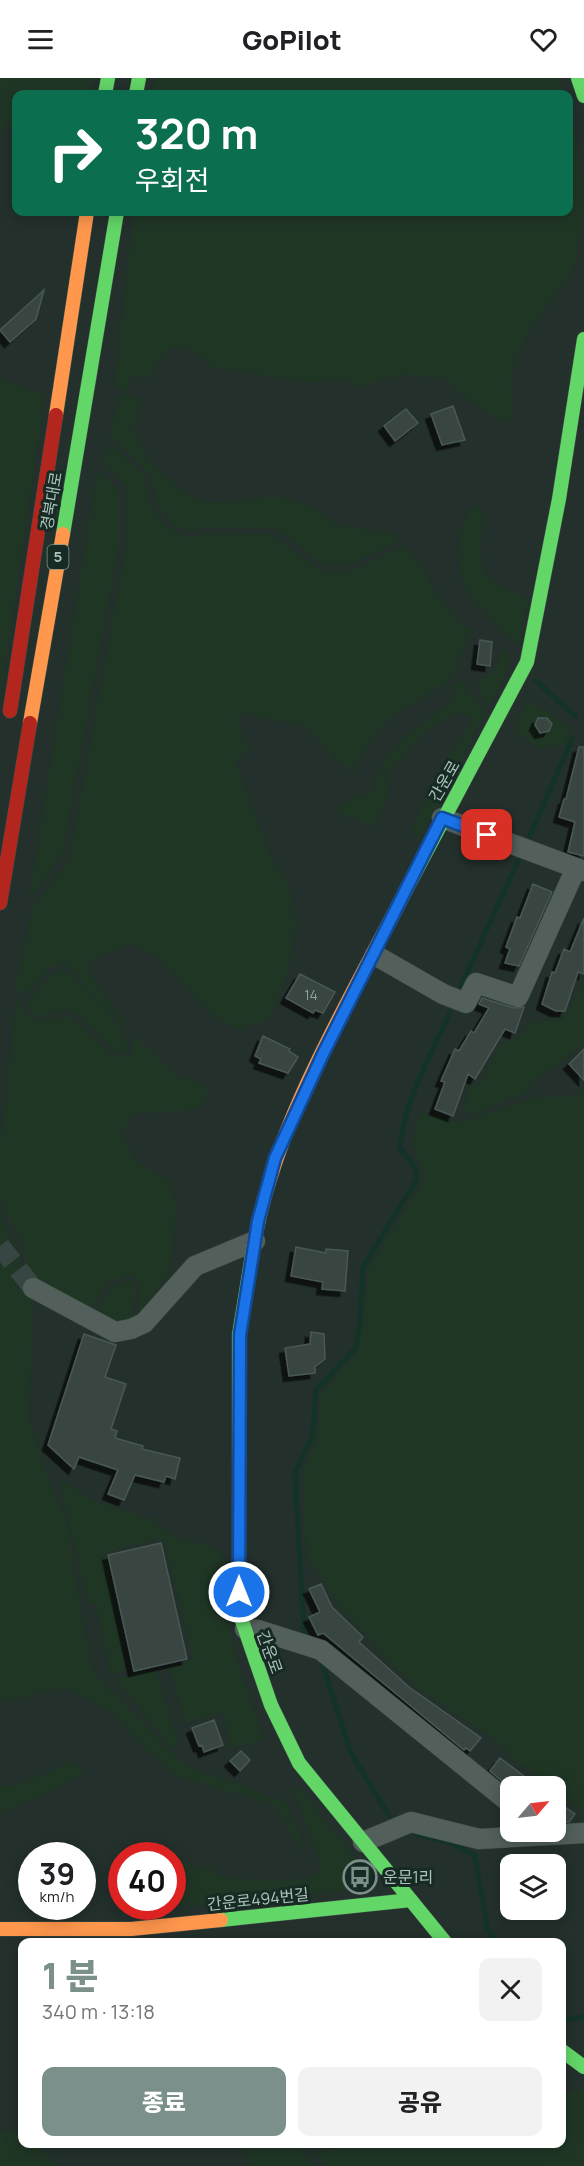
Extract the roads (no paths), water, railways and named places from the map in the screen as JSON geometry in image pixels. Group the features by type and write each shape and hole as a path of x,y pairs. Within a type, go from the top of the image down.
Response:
{"main road":[{"path":"578,78 584,96"},
{"name":"경북대로","path":"7,726 86,216"},
{"name":"경북대로","path":"0,903 116,216"},
{"name":"간운로","path":"442,1938 300,1763 271,1705 238,1612 240,1335 255,1241 275,1158 323,1054 375,955 442,818 491,733 527,662 559,499 584,339"},
{"name":"간운로494번길","path":"0,1929 29,1931 131,1929 411,1900"},
{"path":"566,2054 584,2067"}],"street":[{"path":"375,955 443,994 466,1003 476,983 518,997 580,869 442,818"},
{"path":"33,1288 115,1332 130,1329 144,1323 195,1266 255,1241"},
{"path":"244,1629 258,1630 321,1650 500,1795"},
{"path":"363,1842 411,1822 422,1822 479,1839 500,1837"},
{"path":"566,1833 584,1833"}],"waterway":[{"path":"536,681 576,717"},
{"path":"530,836 572,739"},
{"path":"461,986 518,861"},
{"path":"304,1633 295,1472 313,1435 316,1390 355,1349 360,1326 363,1267 417,1179 416,1169 400,1148 403,1130 419,1079 450,1012"},
{"path":"322,1663 351,1753 389,1816"},
{"path":"416,1834 451,1843 475,1856 487,1928 494,1938"},
{"path":"566,2019 584,2017"}],"tunnel":[{"path":"0,1246 33,1288"}],"place":[{"name":"운문1리","path":"360,1877"}]}
